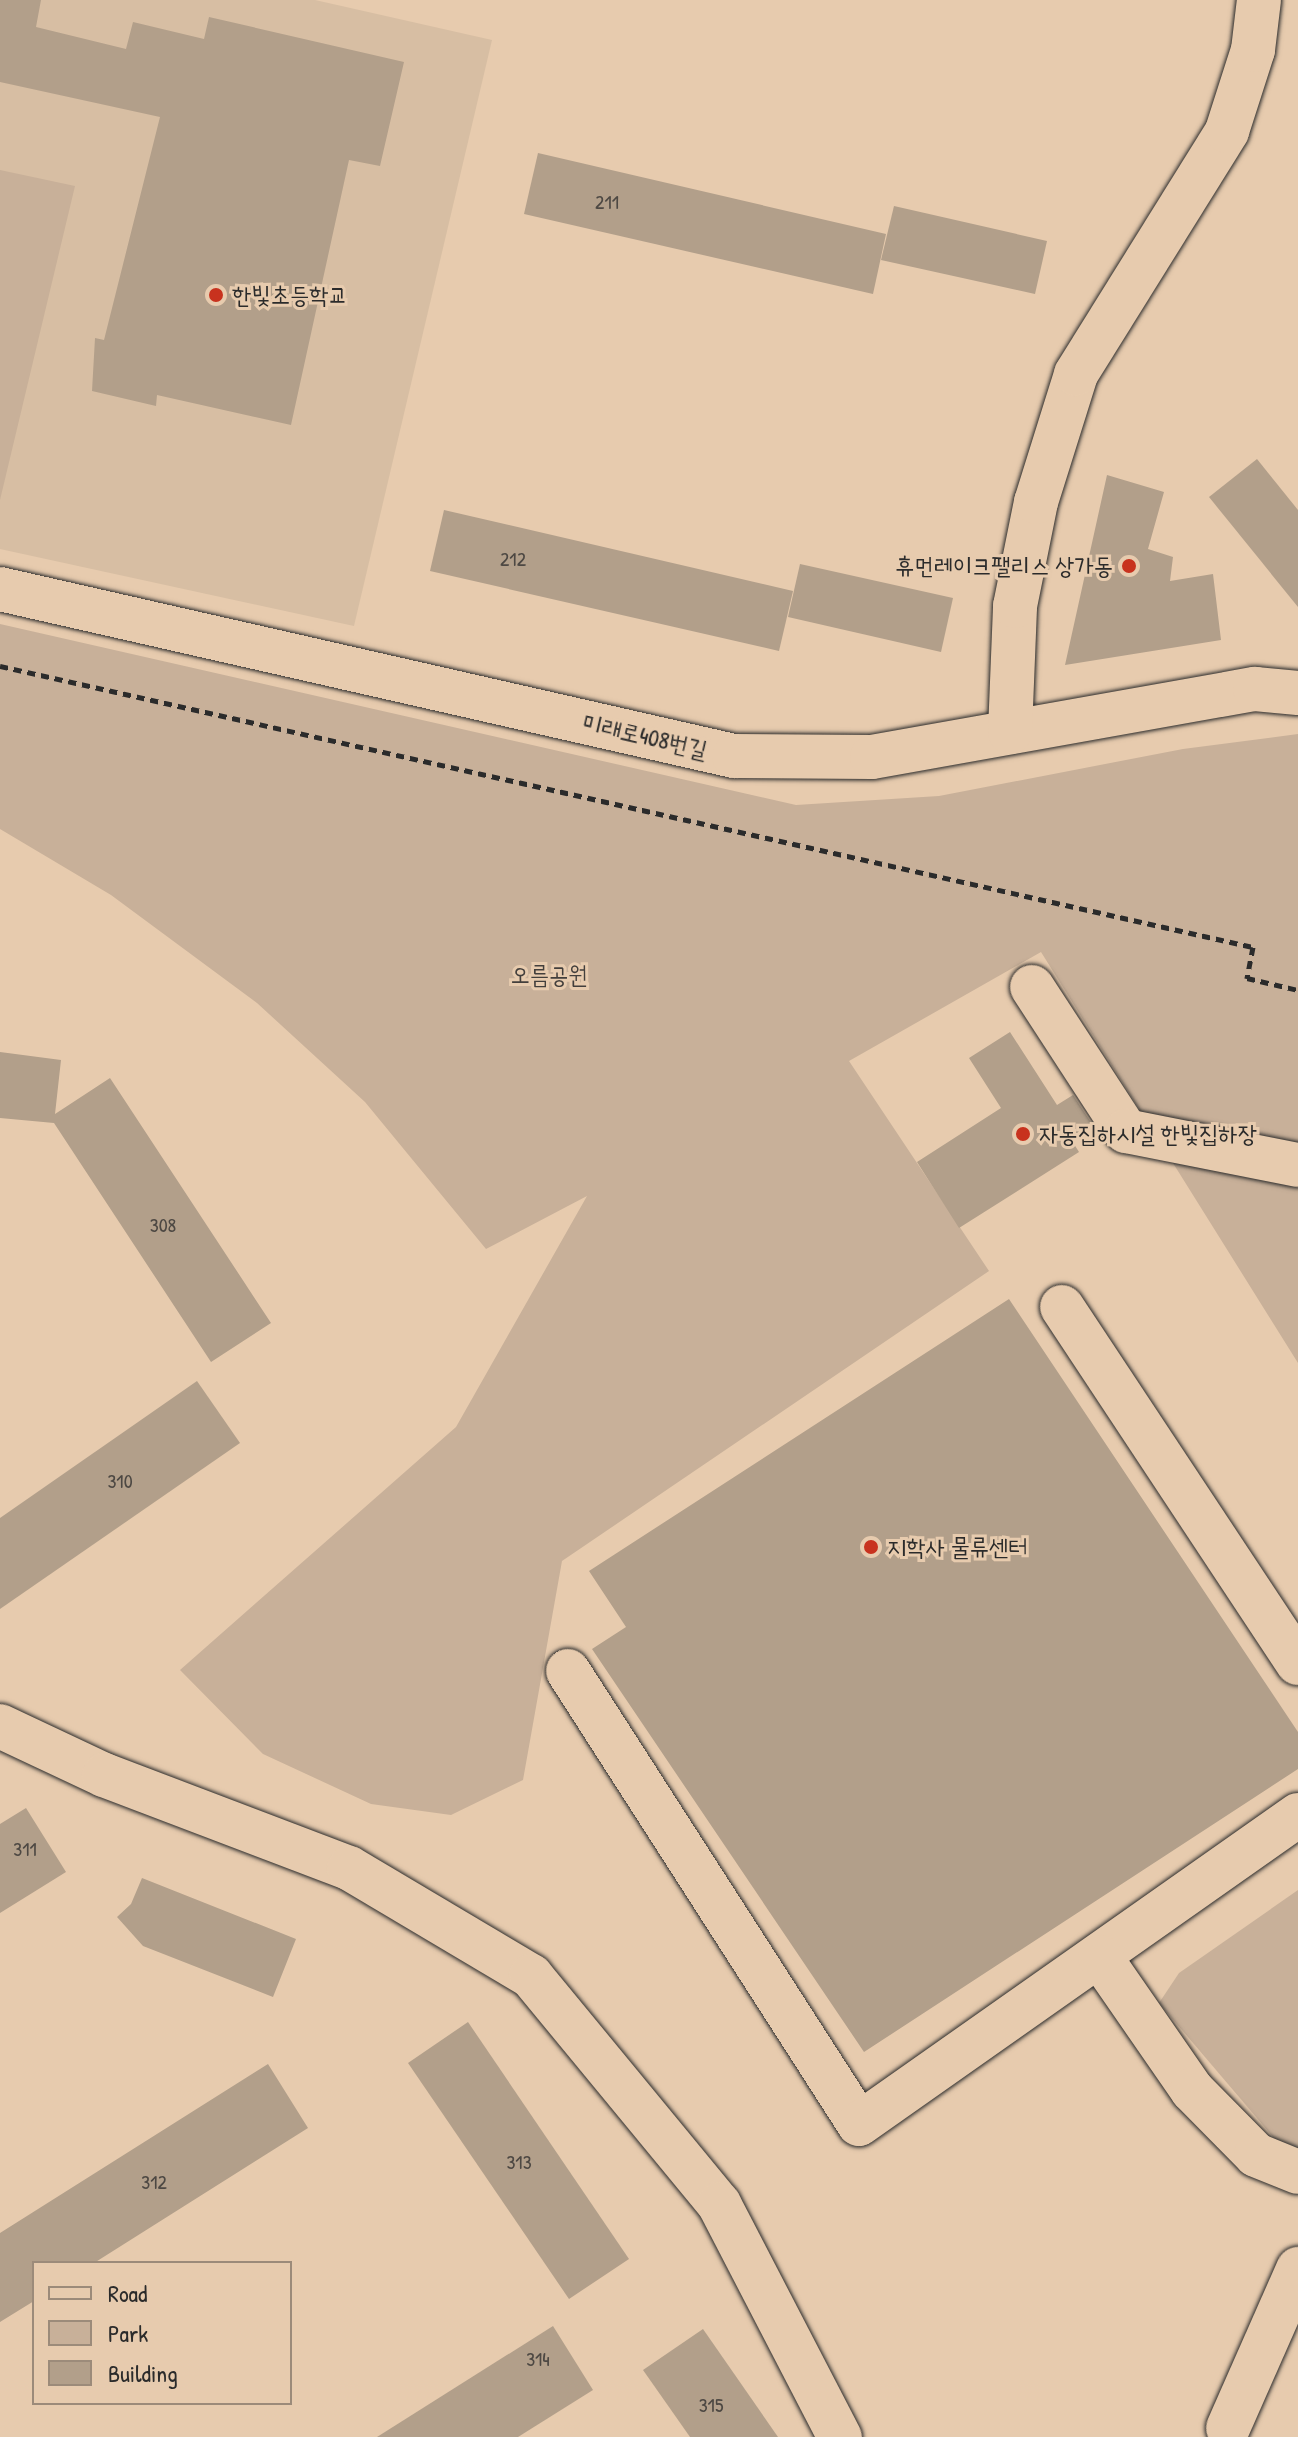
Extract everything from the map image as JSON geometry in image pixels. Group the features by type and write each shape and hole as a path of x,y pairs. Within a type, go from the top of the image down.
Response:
{"street":[{"path":"1010,732 1015,606 1036,502 1076,374 1227,131 1253,50 1259,0"},
{"name":"미래로408번길","path":"0,589 734,756 872,757 1255,689 1298,693"},
{"path":"1032,987 1126,1131 1298,1165"},
{"path":"1062,1307 1298,1663"},
{"path":"568,1671 859,2124 1298,1815"},
{"path":"0,1726 104,1775 349,1868 531,1976 719,2204 840,2437"},
{"path":"1100,1957 1192,2090 1256,2155 1298,2172"},
{"path":"1228,2428 1298,2269"}],"path":[{"path":"0,666 1253,947 1247,978 1298,990"}],"shaded area":[{"name":"한빛초등학교","path":"0,0 315,0 492,40 354,626 0,549"}],"green space":[{"path":"0,170 75,186 0,500"},
{"name":"오름공원","path":"0,624 796,805 939,796 1183,749 1298,734 1298,1363 1041,952 849,1061 989,1271 562,1561 523,1780 451,1815 371,1804 263,1754 180,1670 456,1427 587,1196 486,1249 365,1102 257,1003 111,895 0,829"},
{"path":"1298,1890 1298,2148 1279,2144 1159,2003 1179,1973"}],"building":[{"path":"0,0 41,0 36,27 126,49 133,22 204,39 209,17 404,62 380,166 349,160 291,425 157,395 156,406 92,391 95,338 104,340 160,117 0,82"},
{"path":"538,153 886,234 873,294 524,214"},
{"path":"894,206 1047,241 1035,294 881,260"},
{"path":"1257,459 1298,510 1298,607 1209,497"},
{"name":"휴먼레이크팰리스 상가동","path":"1107,475 1164,492 1148,549 1173,557 1170,581 1213,574 1221,640 1065,665"},
{"path":"444,510 793,591 779,651 430,571"},
{"path":"800,564 953,598 941,652 788,617"},
{"name":"자동집하시설 한빛집하장","path":"1010,1032 1057,1105 1073,1095 1094,1127 1072,1141 1079,1152 959,1228 917,1162 1001,1108 969,1058"},
{"path":"0,1052 61,1060 55,1114 110,1078 271,1323 211,1362 54,1123 0,1118"},
{"path":"1009,1299 1298,1732 1298,1769 864,2052 592,1649 626,1627 589,1571"},
{"path":"197,1381 240,1443 0,1609 0,1518"},
{"path":"26,1808 66,1872 0,1913 0,1824"},
{"path":"142,1878 296,1939 273,1997 143,1946 117,1917 131,1904"},
{"path":"468,2022 629,2259 569,2299 408,2063"},
{"path":"268,2064 308,2128 97,2261 32,2261 32,2302 0,2322 0,2233"},
{"path":"553,2326 593,2390 518,2437 377,2437"},
{"path":"703,2329 778,2437 690,2437 643,2370"}],"place":[{"name":"한빛초등학교","path":"216,295"},
{"name":"휴먼레이크팰리스 상가동","path":"1129,566"},
{"name":"자동집하시설 한빛집하장","path":"1023,1134"},
{"name":"지학사 물류센터","path":"871,1547"}]}
